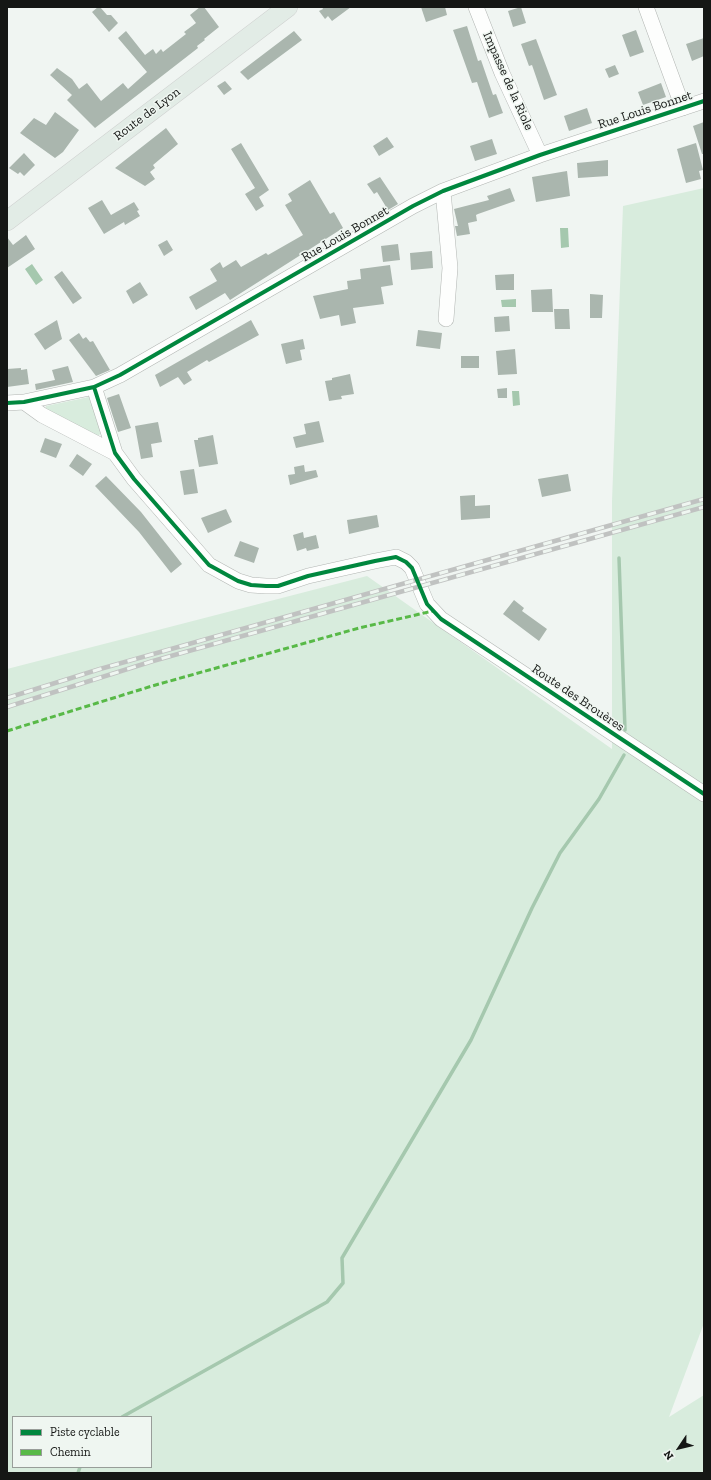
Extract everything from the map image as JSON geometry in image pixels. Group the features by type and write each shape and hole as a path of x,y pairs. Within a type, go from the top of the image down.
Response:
{"main road":[{"name":"Route de Lyon","path":"7,221 288,7"}],"street":[{"name":"Impasse de la Riole","path":"476,7 502,73 540,155"},
{"path":"646,7 683,108"},
{"name":"Rue Louis Bonnet","path":"7,403 24,402 94,387 120,375 413,206 443,191 540,155 704,101"},
{"path":"443,191 450,268 446,319"},
{"path":"94,387 115,453"},
{"path":"24,402 42,415 115,453"},
{"name":"Route des Brouères","path":"115,453 134,479 196,553 209,566 223,574 251,585 278,586 308,576 396,557 406,562 412,568 427,604 441,619 704,794"}],"shaded area":[{"path":"704,188 704,1323 669,1417 704,1395 704,1473 7,1473 7,669 367,576 612,749 612,501 623,206"},
{"path":"560,228 568,228 569,247 561,248"},
{"path":"32,264 43,280 36,285 25,269"},
{"path":"516,299 516,307 502,307 501,300"},
{"path":"512,391 519,391 520,405 513,406"},
{"path":"89,397 102,432 97,437 46,410 46,406"}],"building":[{"path":"100,7 107,15 111,15 118,23 109,32 92,12"},
{"path":"200,7 204,7 219,27 197,46 198,48 95,128 67,100 72,95 50,75 57,68 72,79 79,89 87,83 101,101 123,83 128,89 147,72 118,38 126,31 145,55 153,49 156,54 161,49 163,52 186,34 184,32 196,23 190,15"},
{"path":"322,7 351,7 332,21 328,16 325,19 319,11 323,9"},
{"path":"421,7 445,7 447,15 426,22"},
{"path":"521,7 526,23 513,27 508,11"},
{"path":"467,26 478,61 481,60 493,95 496,94 503,113 489,118 477,82 472,83 453,30"},
{"path":"636,30 644,52 630,57 622,35"},
{"path":"294,31 302,40 248,80 240,72"},
{"path":"704,38 704,56 692,61 686,44"},
{"path":"536,39 557,95 544,100 532,65 529,66 521,44"},
{"path":"615,65 619,74 609,78 605,69"},
{"path":"225,81 232,89 224,95 217,86"},
{"path":"661,83 666,97 643,105 638,92"},
{"path":"587,108 592,123 569,131 564,116"},
{"path":"55,112 79,130 63,152 55,158 20,133 34,118 46,125"},
{"path":"704,122 704,154 702,154 693,126"},
{"path":"166,128 178,144 153,165 155,168 150,172 155,179 145,186 115,168"},
{"path":"387,137 394,147 379,156 373,146"},
{"path":"492,139 497,154 475,161 470,146"},
{"path":"241,143 269,190 259,197 264,206 256,211 245,194 255,188 231,149"},
{"path":"696,143 703,170 699,171 701,179 686,183 677,149"},
{"path":"24,153 35,165 24,176 20,172 18,174 9,168"},
{"path":"608,160 608,176 578,178 577,163"},
{"path":"567,171 570,196 536,202 532,177"},
{"path":"380,177 398,204 388,210 377,192 374,194 367,184"},
{"path":"310,180 330,214 334,212 343,228 230,300 225,293 196,310 189,297 217,281 210,269 220,262 223,268 236,260 241,267 266,253 268,255 303,235 285,205 292,201 288,194"},
{"path":"510,188 515,201 476,215 477,221 468,223 470,234 457,236 455,226 458,226 454,209 489,200 487,196"},
{"path":"102,200 111,215 134,202 139,210 137,211 140,216 125,225 124,222 104,234 88,208"},
{"path":"26,235 35,249 7,268 7,237 13,245"},
{"path":"167,240 173,250 164,256 158,245"},
{"path":"398,244 400,260 383,262 381,246"},
{"path":"432,251 433,268 411,270 410,253"},
{"path":"390,265 393,285 381,287 384,304 353,308 356,323 341,326 339,315 320,319 313,296 348,289 347,281 361,279 360,269"},
{"path":"62,271 82,298 73,304 54,277"},
{"path":"514,274 514,290 496,290 495,275"},
{"path":"140,282 148,295 133,304 126,291"},
{"path":"552,289 553,312 532,312 531,290"},
{"path":"590,294 603,295 602,318 590,318"},
{"path":"554,309 569,309 570,329 555,329"},
{"path":"509,316 510,331 495,332 494,317"},
{"path":"57,320 62,339 45,350 34,334"},
{"path":"251,320 259,335 209,362 207,360 187,372 192,380 184,385 178,377 160,387 155,375"},
{"path":"418,330 442,333 440,349 416,346"},
{"path":"79,333 83,339 86,337 90,342 93,341 110,370 96,376 69,340"},
{"path":"303,339 305,349 300,350 302,360 286,364 281,344"},
{"path":"515,349 517,374 498,375 496,351"},
{"path":"461,356 479,356 479,368 461,368"},
{"path":"68,366 73,382 36,390 35,384 55,380 52,370"},
{"path":"21,368 21,370 27,369 29,384 7,387 7,369"},
{"path":"350,374 354,394 341,396 342,399 329,401 325,381"},
{"path":"507,388 507,398 498,398 497,389"},
{"path":"119,394 131,428 118,432 107,398"},
{"path":"319,421 324,442 296,448 293,437 306,434 304,424"},
{"path":"158,422 162,442 151,444 153,457 141,459 135,426"},
{"path":"213,435 218,464 199,467 194,440"},
{"path":"45,438 62,444 56,458 40,452"},
{"path":"77,454 92,464 83,476 69,466"},
{"path":"304,465 305,472 316,470 318,477 290,485 288,475 295,474 294,467"},
{"path":"194,469 198,493 184,495 180,471"},
{"path":"568,474 571,491 542,497 538,479"},
{"path":"106,476 141,512 182,564 171,573 139,532 95,486"},
{"path":"475,495 475,506 490,505 490,518 461,520 460,496"},
{"path":"226,509 232,522 208,533 201,518"},
{"path":"377,515 379,527 349,534 347,520"},
{"path":"303,532 304,538 316,535 319,548 307,551 306,548 297,551 293,535"},
{"path":"240,541 259,548 254,563 234,556"},
{"path":"514,600 524,608 522,611 547,629 539,641 503,614"}],"waterway":[{"path":"619,558 625,730"},
{"path":"124,1416 327,1302 343,1283 342,1258 471,1040 532,908 560,853 599,799 624,755"},
{"path":"78,1473 80,1468"}],"railway":[{"path":"7,698 100,669 704,499"},
{"path":"7,707 153,661 704,507"}],"marked path":[{"path":"7,731 152,686 359,628 433,611"}],"cycle path":[{"path":"7,403 24,402 94,387 120,375 413,206 443,191 540,155 704,101"},
{"path":"94,387 115,453 134,479 209,565 238,581 251,585 278,586 308,576 396,557 406,562 412,568 427,604 441,619 704,794"}]}
